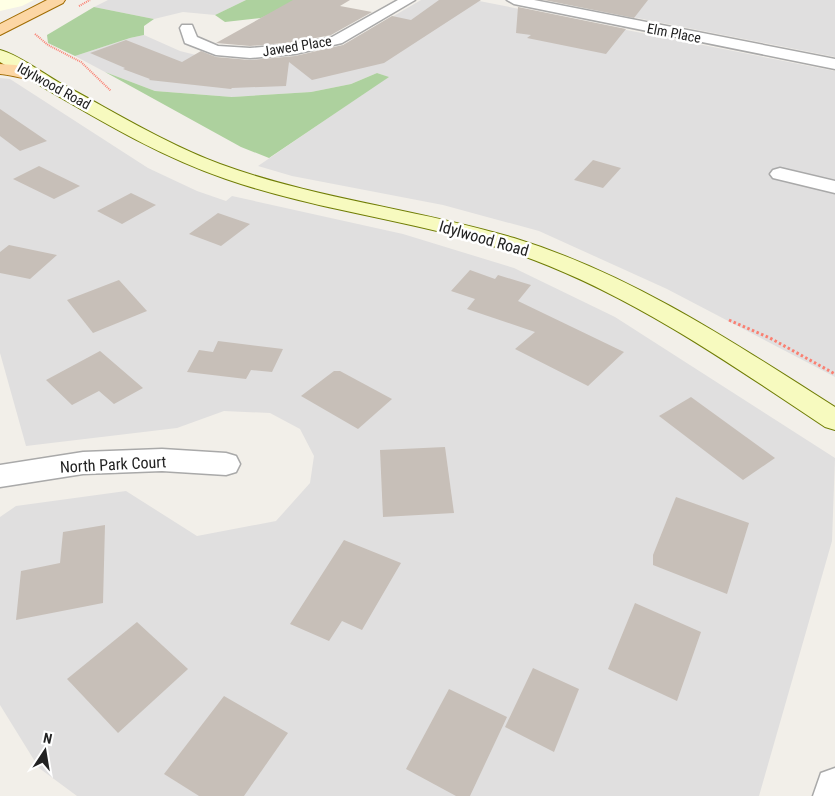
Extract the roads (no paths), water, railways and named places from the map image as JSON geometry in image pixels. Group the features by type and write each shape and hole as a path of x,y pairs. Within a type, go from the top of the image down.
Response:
{"main road":[{"path":"2,41 58,0"},
{"name":"Idylwood Road","path":"2,41 34,75 167,148 254,181 490,238 591,275 701,333 835,420"},
{"path":"0,69 15,70 34,75"},
{"name":"Idylwood Road","path":"63,72 108,116"}],"street":[{"name":"Jawed Place","path":"187,28 190,40 216,50 250,54 295,50 337,40 408,0"},
{"name":"Elm Place","path":"514,0 835,64"},
{"path":"780,174 835,187"},
{"name":"North Park Court","path":"0,476 83,463 162,460 226,464"},
{"path":"833,796 835,787"}]}
